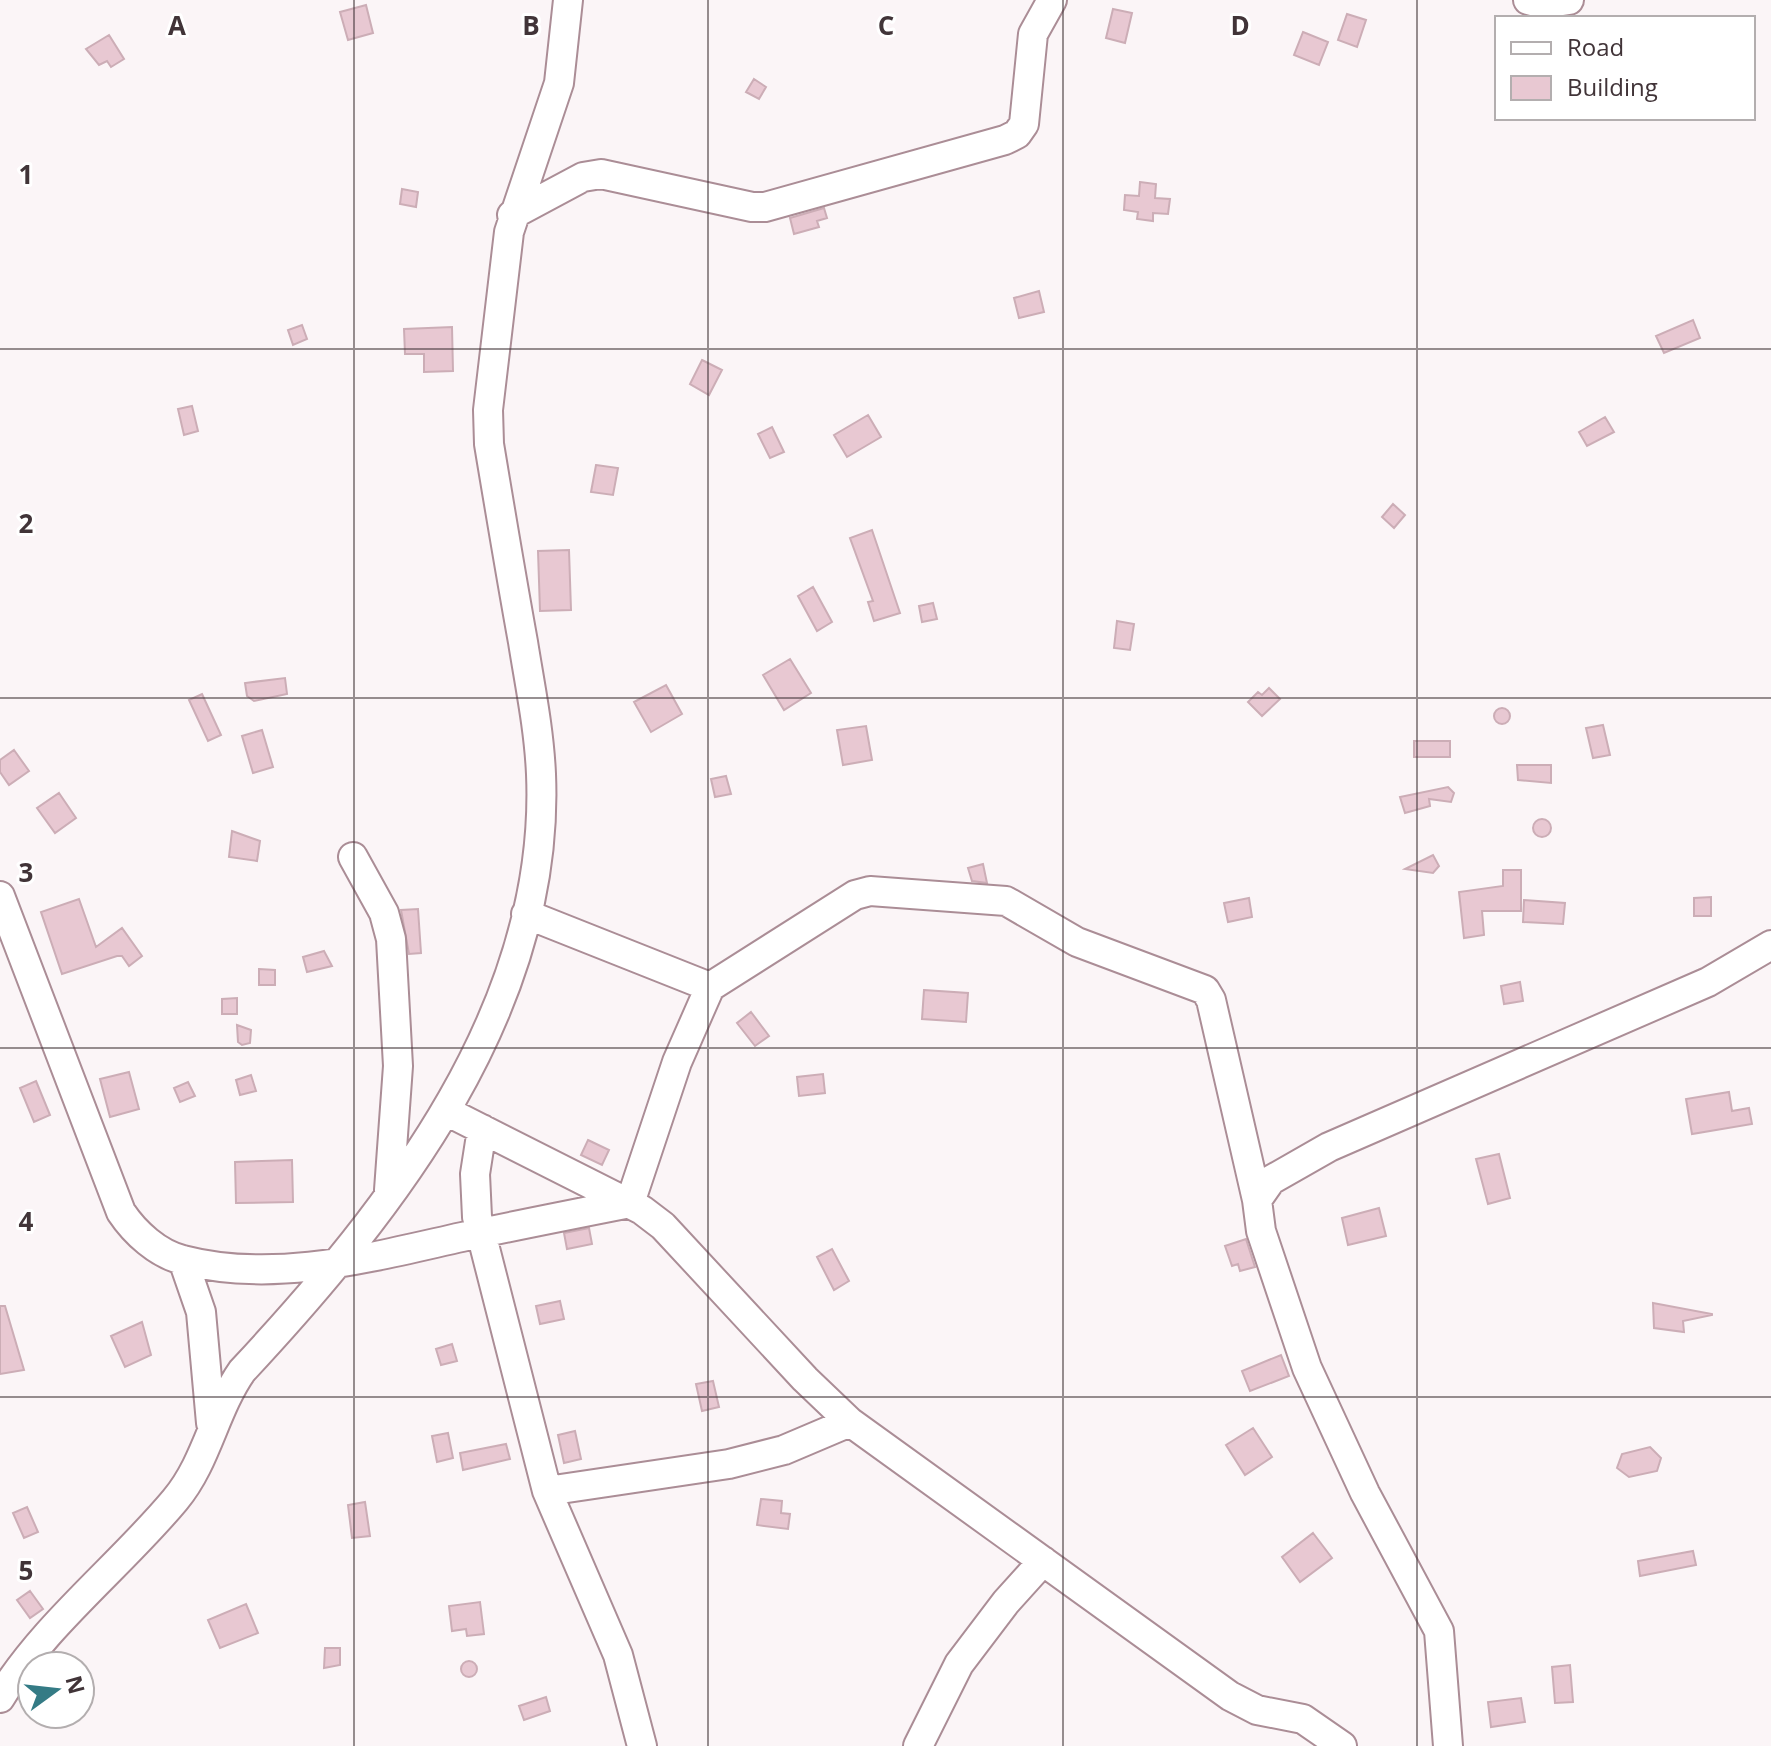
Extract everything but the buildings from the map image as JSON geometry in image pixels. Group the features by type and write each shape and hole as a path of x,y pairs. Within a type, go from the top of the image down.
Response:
{"street":[{"path":"0,1698 38,1646 174,1502 212,1440 230,1389 242,1371 339,1264 446,1111 490,1024 526,914 538,855 540,765 488,427 512,215 559,83 567,34 568,0"},
{"path":"512,215 583,177 601,174 742,205 765,207 1005,140 1017,134 1024,124 1033,34 1052,0"},
{"path":"1528,0 1543,4 1569,0"},
{"path":"353,857 389,924 394,968 398,1096 388,1195"},
{"path":"630,1203 677,1062 710,987 849,899 870,891 1006,901 1077,942 1205,990 1211,1000 1257,1200 1261,1231 1307,1368 1365,1493 1439,1631 1448,1746"},
{"path":"0,896 121,1212 154,1246 183,1260 262,1268 339,1264 630,1203"},
{"path":"526,914 710,987"},
{"path":"1257,1200 1271,1180 1329,1147 1694,988 1771,945"},
{"path":"446,1111 630,1203 663,1226 805,1379 850,1422 1230,1696 1257,1710 1303,1719 1342,1746"},
{"path":"482,1129 474,1193 481,1233 547,1491 618,1655 642,1746"},
{"path":"183,1260 197,1295 204,1329 212,1440"},
{"path":"547,1491 729,1464 784,1450 850,1422"},
{"path":"918,1746 959,1664 1006,1602 1043,1561"}]}
